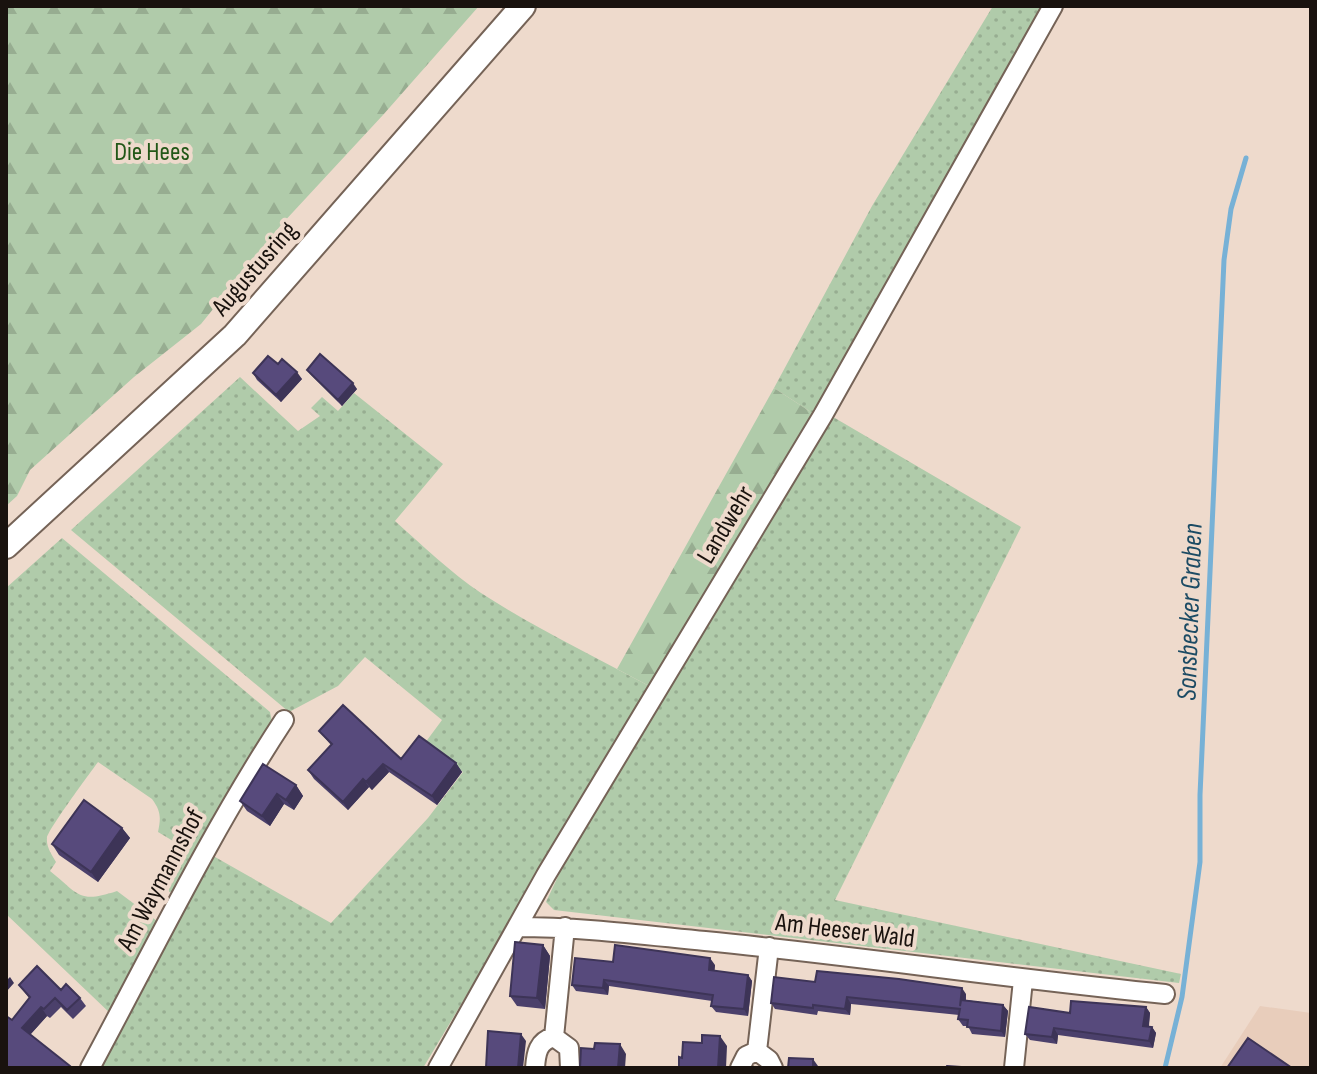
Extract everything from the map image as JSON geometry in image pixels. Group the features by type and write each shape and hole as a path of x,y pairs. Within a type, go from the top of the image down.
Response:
{"main road":[{"name":"Augustusring","path":"6,546 235,335 523,6"}],"street":[{"name":"Landwehr","path":"438,1068 517,927 823,415 1053,6"},
{"name":"Am Waymannshof","path":"90,1068 211,839 284,720"},
{"name":"Am Heeser Wald","path":"517,927 565,927 769,947 1023,980 1165,994"},
{"path":"554,1037 565,927"},
{"path":"757,1051 769,947"},
{"path":"1014,1068 1023,980"},
{"path":"535,1068 537,1050 547,1039 554,1037"},
{"path":"554,1037 569,1048 570,1068"},
{"path":"740,1068 746,1056 757,1051"},
{"path":"757,1051 766,1056 773,1068"}],"shaded area":[{"path":"1260,1006 1311,1013 1311,1068 1220,1068"}],"green space":[{"name":"Die Hees","path":"6,6 479,6 281,225 201,324 134,377 30,470 17,496 6,506"},
{"path":"993,6 1049,6 817,416 774,388 872,206"},
{"path":"240,377 298,431 320,416 311,408 322,397 338,411 354,393 443,464 395,521 448,568 501,606 651,687 423,1068 95,1068 208,853 331,923 428,818 463,772 425,743 442,720 365,657 338,686 289,712 71,530"},
{"path":"774,388 817,416 651,687 617,669"},
{"path":"828,414 1021,527 835,900 1181,974 1179,983 554,910 546,902 577,836"},
{"path":"62,538 270,712 273,727 175,891 169,892 168,877 179,856 178,844 158,832 160,815 155,803 98,762 49,833 47,845 56,862 50,871 67,886 80,894 94,897 117,891 161,924 112,1015 6,914 6,588"}],"building":[{"path":"320,354 353,383 338,400 307,370"},
{"path":"268,356 278,364 282,359 297,372 276,395 253,373"},
{"path":"343,705 401,759 419,736 456,763 432,796 383,764 366,782 363,779 343,802 308,770 332,744 319,731"},
{"path":"263,764 296,785 286,800 277,794 262,816 240,801"},
{"path":"84,800 122,828 91,872 52,844"},
{"path":"515,942 543,945 537,998 510,996"},
{"path":"615,945 710,958 709,970 748,975 744,1009 711,1006 713,995 604,980 603,988 572,985 575,958 613,962"},
{"path":"37,966 61,990 66,984 80,998 67,1010 55,998 44,1009 41,1007 22,1028 69,1068 6,1068 6,1016 12,1020 30,997 19,985"},
{"path":"817,971 962,988 960,1006 961,1000 1003,1005 1001,1031 967,1027 968,1020 958,1019 960,1009 847,997 845,1009 771,1003 774,977 815,982"},
{"path":"1071,1001 1146,1007 1143,1026 1152,1027 1149,1041 1054,1028 1052,1037 1025,1034 1029,1007 1070,1013"},
{"path":"488,1031 521,1034 518,1068 486,1068"},
{"path":"702,1035 720,1036 718,1068 679,1068 683,1042 702,1043"},
{"path":"1248,1038 1292,1068 1227,1068"},
{"path":"595,1043 620,1044 618,1068 580,1068 581,1048 594,1049"},
{"path":"789,1058 813,1059 813,1068 788,1068"}],"waterway":[{"name":"Sonsbecker Graben","path":"1165,1068 1182,997 1200,862 1200,795 1224,260 1231,209 1246,158"}]}
